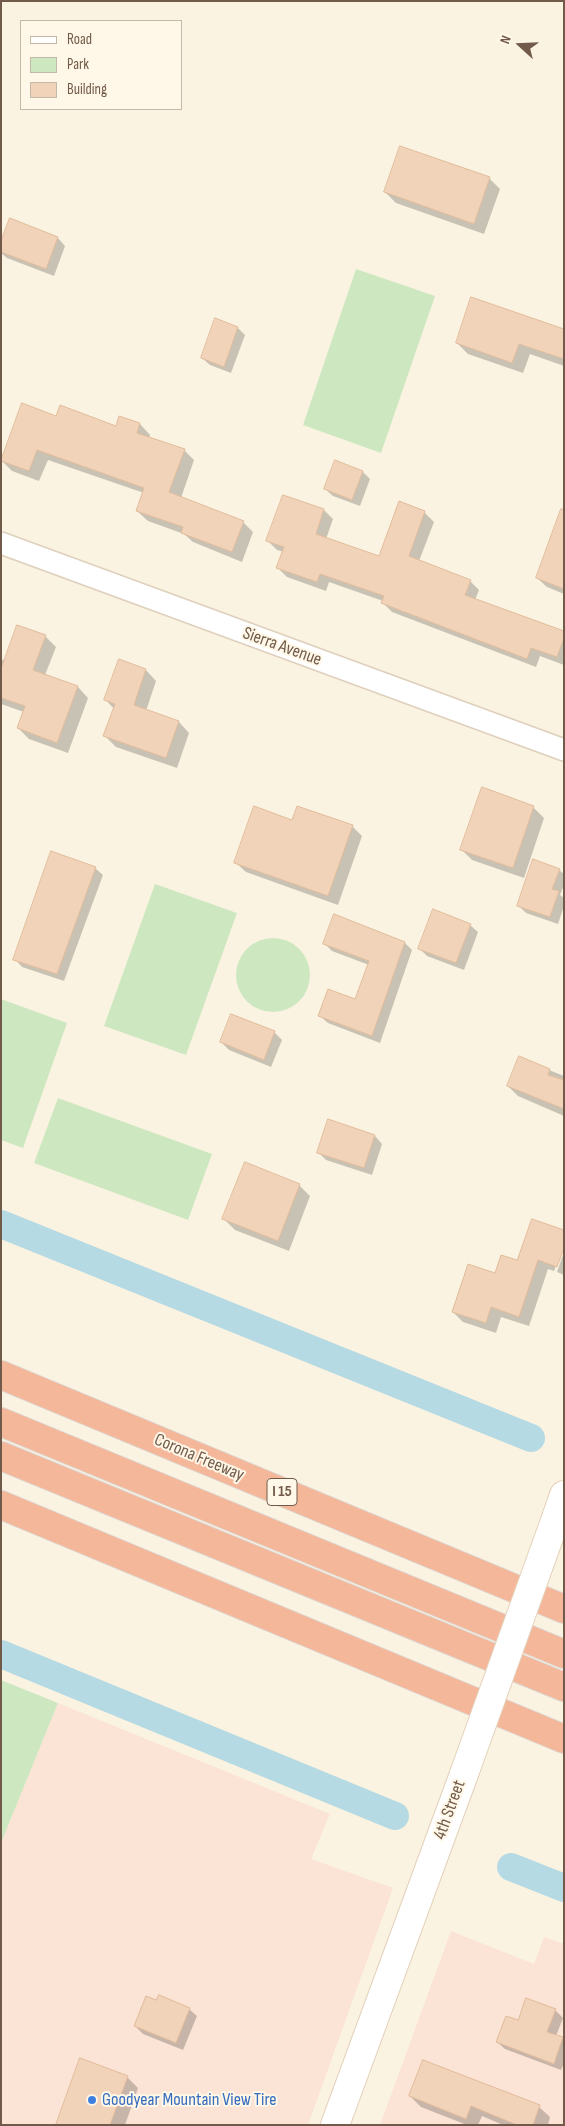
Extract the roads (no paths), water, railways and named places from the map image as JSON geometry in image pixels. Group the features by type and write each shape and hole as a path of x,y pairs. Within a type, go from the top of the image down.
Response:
{"highway":[{"name":"Corona Freeway","path":"1,1376 564,1609"},
{"path":"1,1422 564,1654"},
{"path":"1,1456 564,1687"},
{"path":"1,1505 564,1739"}],"street":[{"name":"Sierra Avenue","path":"1,544 564,750"},
{"name":"4th Street","path":"335,2125 560,1507"}],"waterway":[{"path":"1,1224 531,1438"},
{"path":"1,1654 395,1816"},
{"path":"511,1867 564,1888"}],"place":[{"name":"Goodyear Mountain View Tire","path":"92,2100"}]}
